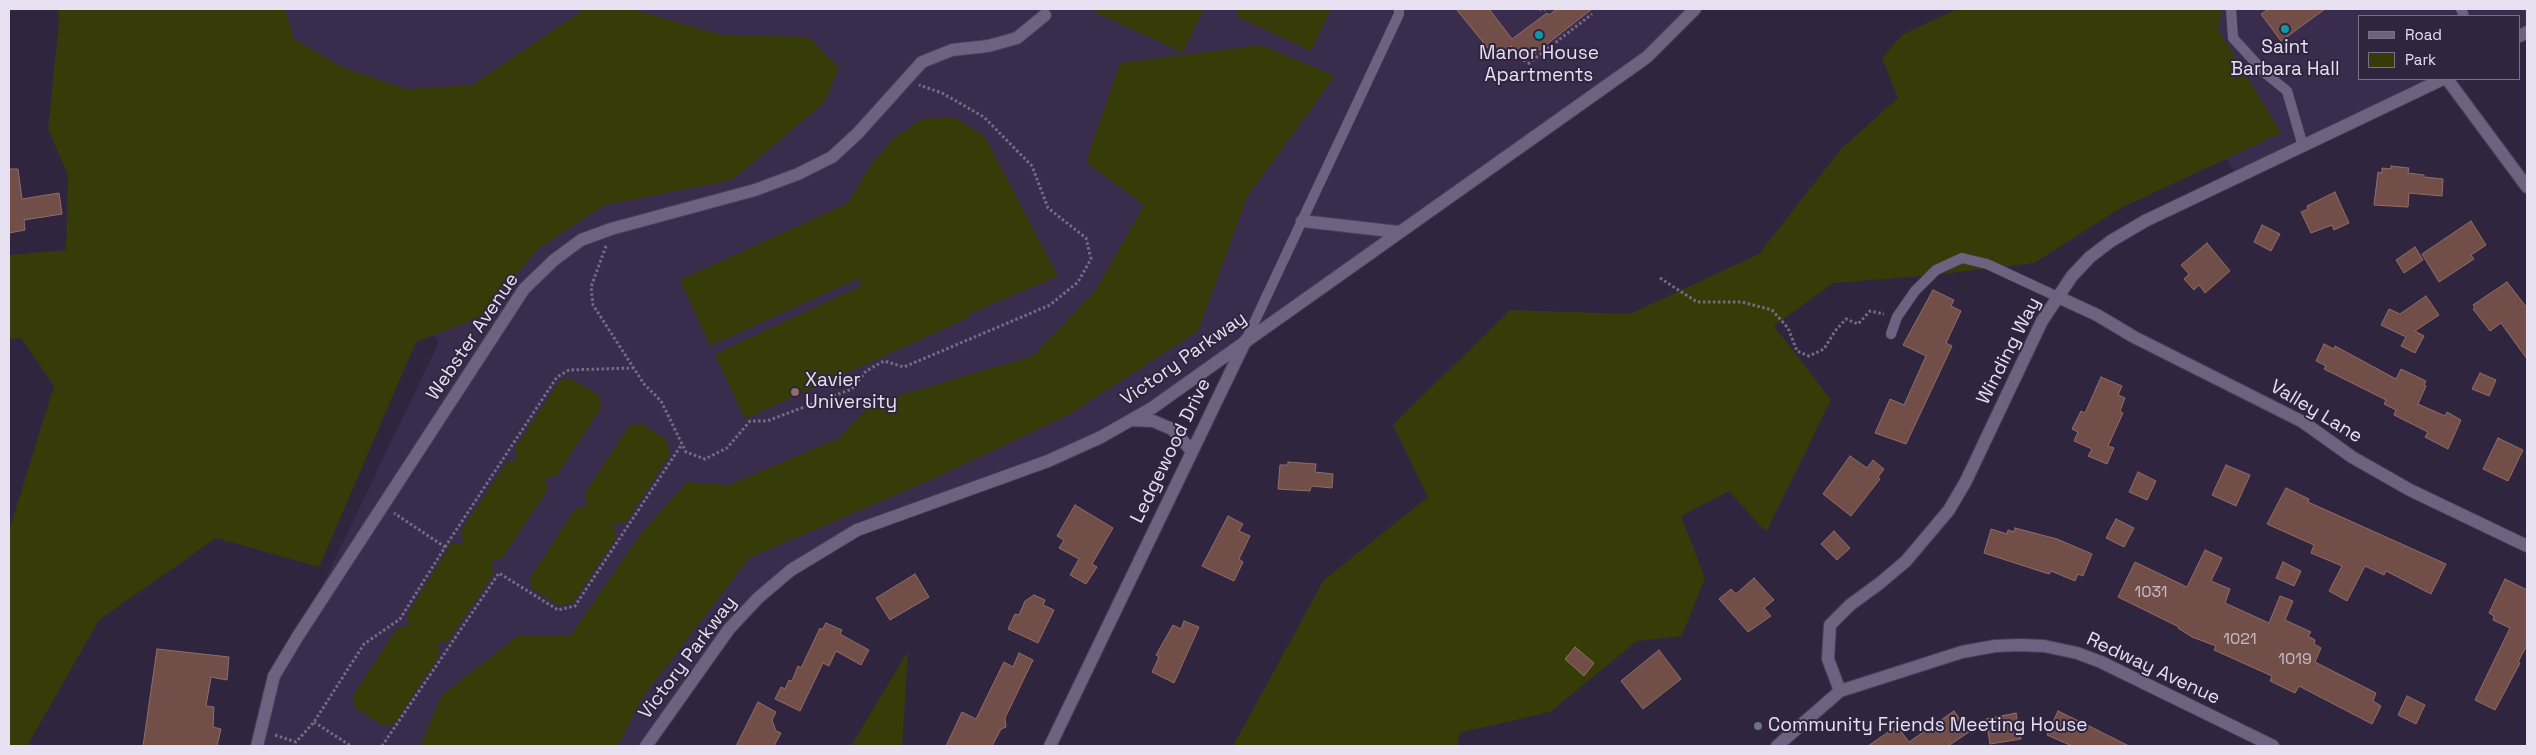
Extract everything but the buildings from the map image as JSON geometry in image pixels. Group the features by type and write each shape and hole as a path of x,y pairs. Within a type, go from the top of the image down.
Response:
{"street":[{"name":"Victory Parkway","path":"646,746 729,629 758,598 812,556 856,530 1048,461 1130,420 1200,376 1246,340 1647,57 1695,9"},
{"name":"Webster Avenue","path":"257,746 274,676 524,289 554,260 581,240 611,229 755,190 798,174 832,157 858,133 922,62 952,50 988,46 1017,38 1047,12"},
{"name":"Winding Way","path":"1840,691 1828,659 1830,625 1850,605 1906,561 1949,510 1966,481 2042,321 2072,276 2090,257 2110,241 2145,221 2443,80"},
{"path":"2446,80 2527,187"},
{"path":"1302,221 1399,232"},
{"name":"Valley Lane","path":"2058,297 2097,315 2134,337 2303,422 2352,457 2410,490 2527,546"},
{"name":"Ledgewood Drive","path":"1050,746 1246,340"},
{"path":"1130,420 1153,422 1172,429 1192,452"},
{"name":"Redway Avenue","path":"1840,691 1962,652 1995,646 2044,646 2077,653 2101,662 2272,746"},
{"path":"1777,746 1840,691"}],"lane":[{"name":"Ledgewood Drive","path":"1246,340 1399,14 1399,9"},
{"path":"2231,9 2233,38 2265,73 2287,91 2303,146"},
{"path":"1891,334 1897,317 1915,291 1936,270 1962,258 1987,264 2058,297"}],"path":[{"path":"1539,9 1546,9"},
{"path":"1528,64 1592,14"},
{"path":"611,229 591,287 593,305 644,384 661,401 686,452 705,459 726,448 750,420 767,421 852,390 866,371 884,361 904,367 1050,305 1078,282 1091,259 1086,238 1048,208 1032,166 984,118 942,93 904,80"},
{"path":"1660,278 1697,302 1742,302 1772,310 1788,328 1797,351 1809,356 1824,349 1834,331 1846,319 1858,324 1870,311 1897,317"},
{"path":"260,731 295,744 314,722 364,644 400,619 557,377 569,370 633,368"},
{"path":"382,746 499,573 558,610 575,606 682,444"},
{"path":"383,505 445,547"},
{"path":"314,722 351,746"}],"shaded area":[{"name":"Xavier University","path":"157,9 1695,9 1647,57 1101,437 857,530 758,598 646,746 257,746 274,676 298,636 439,342"},
{"path":"2132,9 2527,9 2527,32 2521,35 2521,15 2358,15 2358,80 2441,80 2238,177"}],"green space":[{"path":"58,9 285,9 294,39 342,67 406,89 472,85 585,9 631,9 722,35 808,37 839,68 824,103 732,180 604,205 538,249 478,318 416,342 319,567 216,538 99,620 27,746 9,746 9,531 54,386 21,338 9,339 9,255 66,250 68,175 48,129 59,22"},
{"path":"1096,9 1204,9 1183,53 1095,12"},
{"path":"1239,9 1331,9 1311,51 1236,16"},
{"path":"1957,9 2222,9 2218,29 2281,133 2119,209 2034,263 1933,275 1833,283 1774,326 1831,400 1766,532 1729,491 1681,516 1705,578 1682,636 1637,641 1550,712 1459,733 1458,746 1233,746 1324,580 1428,497 1393,425 1510,310 1630,314 1759,254 1841,149 1898,98 1882,58 1902,35"},
{"path":"1261,45 1335,76 1247,197 1198,331 1070,414 935,478 749,558 642,698 618,746 420,746 441,696 519,635 571,635 643,531 687,482 729,485 839,438 873,403 1033,356 1095,291 1144,205 1086,162 1120,63"},
{"path":"954,117 985,137 1058,276 969,314 970,317 745,419 715,354 861,286 859,278 710,346 680,280 848,203 870,166 894,138 922,119"},
{"path":"570,378 599,395 601,408 556,476 546,478 547,491 502,558 492,561 493,575 448,641 438,644 439,656 394,724 384,726 355,708 353,696 397,628 409,626 407,615 451,544 463,543 461,531 506,463 517,460 515,448 560,380"},
{"path":"640,423 667,440 670,455 626,522 614,524 616,538 573,603 559,606 532,589 530,578 575,509 587,506 585,493 629,426"},
{"path":"908,651 902,746 851,746"}],"place":[{"name":"Saint Barbara Hall","path":"2285,29"},
{"name":"Manor House Apartments","path":"1539,35"},
{"name":"Xavier University","path":"795,392"},
{"name":"Community Friends Meeting House","path":"1758,726"}]}
